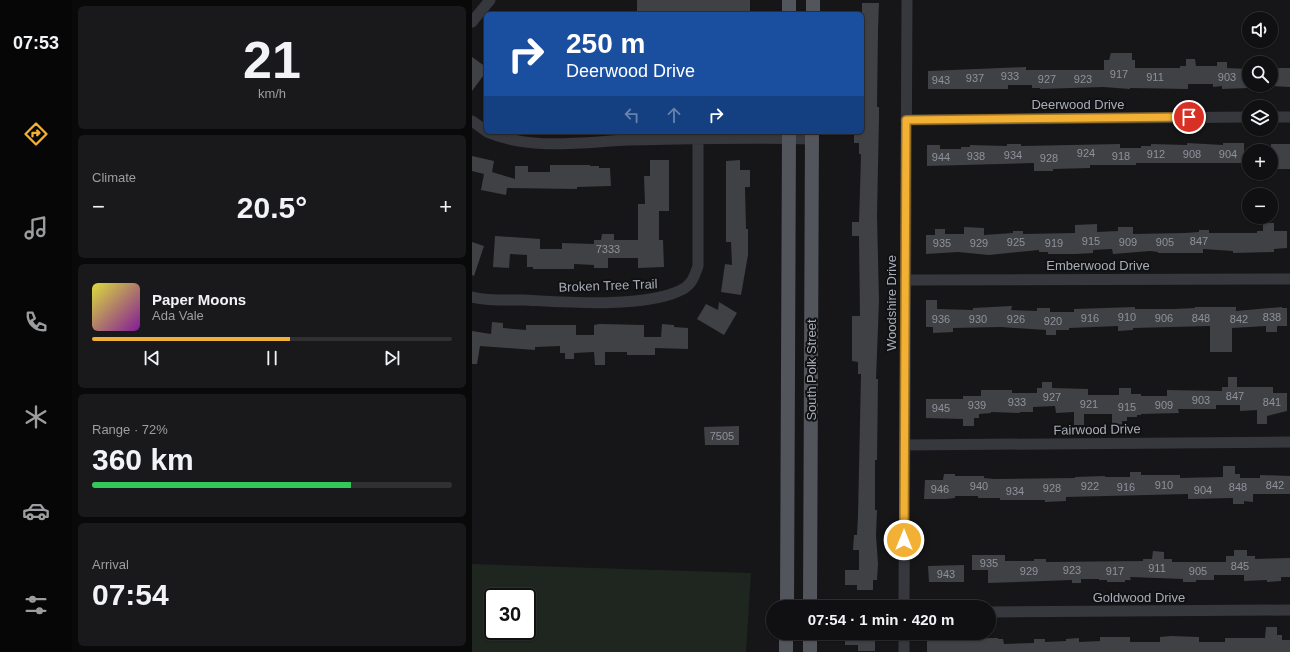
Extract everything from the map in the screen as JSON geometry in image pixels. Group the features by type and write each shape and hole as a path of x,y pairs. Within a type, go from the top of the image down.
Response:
{"main road":[{"path":"789,0 789,12"},
{"path":"813,0 813,12"},
{"name":"South Polk Street","path":"787,600 788,135"},
{"name":"South Polk Street","path":"810,600 812,135"},
{"path":"787,400 811,400"},
{"path":"786,640 786,652"},
{"path":"810,640 810,652"}],"street":[{"path":"472,22 490,0"},
{"name":"Woodshire Drive","path":"904,600 907,0"},
{"name":"Deerwood Drive","path":"906,120 1242,117"},
{"path":"1278,117 1290,117"},
{"path":"472,121 484,130"},
{"path":"493,134 508,139 557,144 812,135"},
{"name":"Broken Tree Trail","path":"472,297 570,302 660,299 680,291 693,282 698,266 698,139"},
{"name":"Emberwood Drive","path":"906,280 1290,279"},
{"name":"Fairwood Drive","path":"905,445 1290,442"},
{"name":"Goldwood Drive","path":"996,612 1290,610"},
{"path":"904,640 904,652"}],"shaded area":[{"path":"472,564 751,573 746,652 472,652"}],"building":[{"path":"637,0 750,0 750,12 637,12"},
{"path":"862,3 879,3 877,216 879,301 876,379 878,379 877,460 875,460 875,510 877,510 876,535 878,564 877,580 873,580 873,590 857,590 857,585 845,585 845,570 859,570 859,550 853,550 854,535 857,535 858,516 861,374 858,374 858,362 852,361 852,316 860,316 859,236 852,236 852,222 859,222 861,154 859,154 859,143 854,143 854,134 864,134 864,12 862,12"},
{"path":"1111,53 1132,53 1132,60 1135,60 1135,68 1180,68 1180,66 1186,66 1186,59 1195,59 1196,66 1217,66 1217,62 1227,62 1227,68 1242,69 1242,88 1222,89 1222,86 1213,87 1213,84 1188,84 1188,89 1130,89 1103,87 1040,89 1032,88 1032,85 1008,85 1008,89 928,89 928,71 1026,67 1026,70 1104,70 1104,60 1109,60"},
{"path":"472,57 484,66 484,75 472,91"},
{"path":"1278,68 1290,68 1290,87 1278,86"},
{"path":"1187,143 1223,145 1223,143 1244,143 1242,144 1242,163 1136,163 1136,165 1090,165 1090,168 1053,169 1053,171 1034,171 1034,163 927,166 927,145 940,145 940,149 961,149 961,147 970,147 970,145 1007,146 1007,144 1021,144 1021,146 1120,144 1120,148 1141,148 1141,146 1151,146 1151,144 1187,145"},
{"path":"1278,144 1290,144 1290,169 1278,169"},
{"path":"472,156 494,161 492,172 515,179 515,166 528,166 528,172 550,172 550,165 590,165 599,166 599,168 610,168 611,186 577,187 577,189 507,188 506,195 481,190 484,174 472,171"},
{"path":"650,160 669,160 669,211 659,211 659,240 663,240 664,267 638,268 638,258 608,258 608,268 594,268 594,265 574,264 574,269 533,269 533,267 527,267 527,255 510,254 509,268 493,267 495,236 540,239 540,249 562,249 562,243 594,244 594,240 601,240 602,234 614,234 614,240 638,240 638,204 645,204 644,176 650,176"},
{"path":"740,160 740,170 750,170 750,187 745,187 748,255 741,295 721,292 725,264 732,265 731,242 726,242 726,161"},
{"path":"1097,224 1097,232 1118,231 1118,227 1133,227 1133,234 1185,233 1199,232 1199,230 1209,230 1209,233 1257,233 1257,231 1263,231 1263,224 1274,224 1274,231 1287,231 1287,248 1274,249 1274,252 1233,253 1233,251 1203,249 1203,253 1158,253 1150,251 1113,254 1112,249 1093,250 1093,253 1076,254 1048,254 1048,252 1039,252 1039,250 989,255 958,252 926,254 926,235 935,235 935,229 945,229 945,234 964,234 964,227 984,228 984,235 1013,233 1013,231 1023,231 1023,234 1075,233 1075,225"},
{"path":"472,242 484,246 474,276 472,275"},
{"path":"926,300 937,300 937,309 973,310 973,308 1012,306 1011,310 1037,311 1037,308 1050,308 1050,312 1074,312 1074,309 1135,307 1135,309 1174,309 1195,307 1236,307 1236,311 1282,307 1287,308 1287,326 1277,326 1277,332 1266,332 1266,326 1232,328 1232,352 1210,352 1210,326 1133,328 1133,330 1118,331 1118,326 1069,328 1069,330 1056,330 1056,335 1046,335 1046,330 1001,327 953,328 953,332 933,333 933,327 926,327"},
{"path":"719,302 737,313 724,335 697,319 706,304 718,310"},
{"path":"492,322 503,323 503,328 526,330 526,325 576,325 576,335 594,335 594,325 599,324 644,325 644,337 661,337 662,324 674,325 674,327 688,328 688,349 655,348 655,355 627,355 627,352 605,352 605,365 595,365 594,352 574,353 574,359 565,359 565,353 560,353 560,346 535,347 535,350 480,346 477,364 472,364 472,331 491,334"},
{"path":"1228,377 1237,377 1237,387 1273,387 1273,393 1287,393 1287,411 1267,416 1267,424 1257,424 1257,410 1240,411 1240,405 1216,405 1216,409 1178,409 1179,413 1141,414 1137,415 1137,417 1127,417 1127,421 1122,421 1122,426 1112,426 1112,414 1084,414 1084,425 1074,425 1074,412 1056,413 1055,406 1033,407 1033,412 991,412 979,414 979,418 974,418 974,426 963,426 963,419 926,418 926,399 963,399 963,396 981,396 981,390 1012,390 1012,393 1037,393 1037,388 1042,388 1042,382 1052,382 1052,388 1088,389 1088,395 1119,395 1119,388 1131,388 1131,394 1141,394 1141,396 1167,396 1167,390 1222,391 1222,387 1228,387"},
{"path":"739,426 739,445 705,445 704,427"},
{"path":"1223,466 1235,466 1235,474 1240,474 1240,478 1260,478 1260,475 1290,476 1290,494 1253,494 1253,502 1244,501 1244,504 1233,504 1233,498 1188,499 1188,494 1066,497 1066,501 1045,502 1045,500 1000,500 1000,498 978,498 978,496 955,496 955,498 946,499 924,499 925,480 943,480 944,474 955,474 955,476 984,476 984,478 994,479 1105,476 1130,477 1130,472 1141,472 1141,475 1180,475 1180,478 1223,477"},
{"path":"1234,550 1247,550 1247,556 1255,556 1255,559 1290,558 1290,577 1281,577 1281,581 1267,582 1267,580 1244,581 1244,575 1214,575 1214,580 1196,580 1196,582 1183,582 1183,579 1130,577 1131,580 1125,580 1125,582 1107,582 1107,580 1099,579 1081,579 1081,583 1072,583 1072,580 988,583 988,570 972,570 972,555 1005,555 1005,561 1034,561 1034,559 1046,559 1046,562 1143,561 1143,559 1152,559 1153,551 1164,552 1164,559 1172,559 1172,562 1226,562 1226,556 1234,556"},
{"path":"964,565 964,582 929,582 928,566"},
{"path":"1266,627 1277,627 1277,635 1282,635 1282,640 1290,640 1290,652 927,652 927,640 996,640 996,638 998,638 1003,639 1004,644 1034,643 1034,639 1045,639 1045,642 1066,641 1066,639 1079,638 1079,642 1100,641 1100,637 1130,637 1130,642 1160,642 1160,637 1171,636 1199,637 1199,642 1225,642 1225,638 1265,638"},
{"path":"845,640 875,640 875,651 858,651 858,645 845,645"}],"route":[{"path":"904,540 906,120 1189,117"}]}
